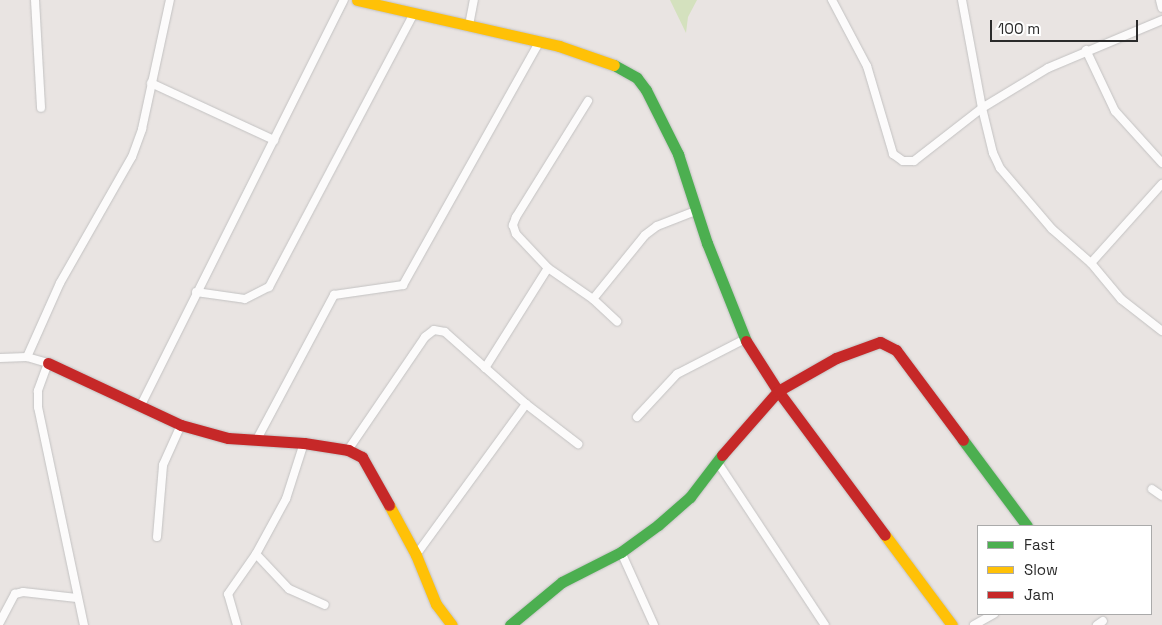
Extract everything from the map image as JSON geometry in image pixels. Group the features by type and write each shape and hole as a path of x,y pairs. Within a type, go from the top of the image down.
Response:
{"street":[{"path":"34,0 41,108"},
{"path":"26,357 60,283 117,188 132,157 170,0"},
{"path":"141,405 344,0"},
{"path":"357,0 540,41 595,58 637,78 646,90 678,154 716,268 745,339 778,391 952,625"},
{"path":"469,25 474,0"},
{"path":"832,0 867,66 894,154 904,161 914,161 982,108 1048,68 1086,50 1162,20"},
{"path":"962,0 982,108 993,153 1000,168 1052,229 1090,263 1121,299 1162,331"},
{"path":"1160,0 1162,8"},
{"path":"196,292 245,299 268,287 414,14"},
{"path":"256,441 334,296 402,285 540,41"},
{"path":"1086,50 1115,111 1162,163"},
{"path":"151,83 274,140"},
{"path":"588,101 513,225 516,234 548,268 593,299 617,321"},
{"path":"1090,263 1162,184"},
{"path":"593,299 645,235 657,226 698,210"},
{"path":"485,368 548,268"},
{"path":"348,450 425,337 434,330 445,332 526,404 578,444"},
{"path":"638,417 677,374 745,339"},
{"path":"510,625 562,582 622,552 690,497 718,463 738,433 778,391 836,358 880,342 896,350 1026,525"},
{"path":"0,358 26,357 48,363 181,425 228,438 304,443 348,450 362,457 416,555 436,604 452,625"},
{"path":"48,363 38,391 38,407 84,625"},
{"path":"416,555 526,404"},
{"path":"157,537 163,466 181,425"},
{"path":"236,625 228,594 256,554 286,499 304,443"},
{"path":"718,463 824,625"},
{"path":"1152,489 1162,496"},
{"path":"622,552 654,625"},
{"path":"256,554 289,589 325,605"},
{"path":"0,622 15,594 23,592 78,598"},
{"path":"974,625 992,615"}],"green space":[{"path":"670,0 697,0 688,17 686,33"}],"traffic: fast":[{"path":"614,65 637,78 646,90 678,154 707,243 746,341"},
{"path":"963,440 1026,525"},
{"path":"510,625 562,582 621,552 658,525 690,497 722,455"}],"traffic: slow":[{"path":"357,0 559,46 614,65"},
{"path":"389,505 416,555 436,604 452,625"},
{"path":"885,535 952,625"}],"traffic: jam":[{"path":"746,341 778,391 885,535"},
{"path":"722,455 778,391 836,358 880,342 896,350 963,440"},
{"path":"48,363 181,425 228,438 304,443 348,450 362,457 389,505"}]}
